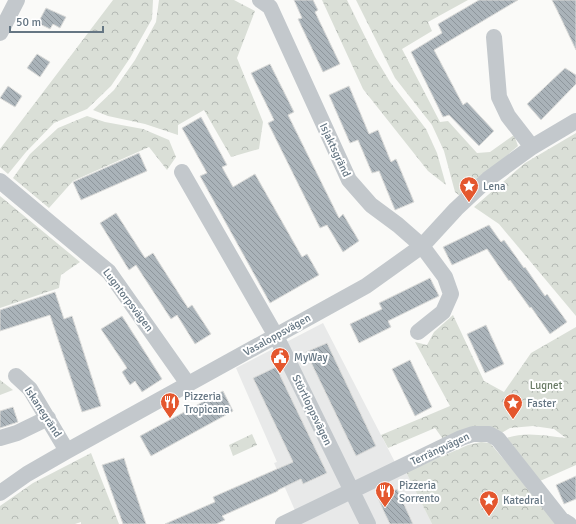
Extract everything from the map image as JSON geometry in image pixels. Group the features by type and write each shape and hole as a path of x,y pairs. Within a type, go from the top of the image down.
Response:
{"street":[{"path":"0,33 17,0"},
{"name":"Isjaktsgränd","path":"260,0 270,7 349,180 371,205 398,225 422,246 445,277 451,294 443,312 418,332"},
{"path":"494,37 499,97 508,116 532,148"},
{"name":"Vasaloppsvägen","path":"0,492 27,474 67,451 366,286 422,246 456,209 488,179 532,148 576,121"},
{"name":"Störtloppsvägen","path":"182,172 276,336 368,524"},
{"name":"Lugntorpsvägen","path":"0,181 109,272 188,384"},
{"name":"Iskanegränd","path":"16,376 30,389 67,451"},
{"path":"0,438 17,433 48,418"},
{"name":"Terrängvägen","path":"289,523 352,490 461,438 473,434 488,434 498,439 561,519 569,524"}],"shaded area":[{"path":"323,323 398,468 406,472 432,524 301,524 274,463 277,462 236,368"}],"green space":[{"path":"113,0 153,0 152,19 130,58 111,86 87,109 54,123 26,152 8,174 0,167 0,149"},
{"path":"159,0 234,0 255,11 237,58 263,122 259,149 231,157 204,110 178,125 178,135 145,124 108,116 93,110 114,90 135,60 156,22"},
{"path":"322,0 347,0 375,57 390,82 426,129 437,153 446,185 428,171 363,89"},
{"path":"356,0 468,0 428,22 432,31 402,49 440,122 448,121 477,153 490,152 514,135 518,146 460,196 455,192 444,151 432,125 395,78"},
{"path":"87,116 105,122 143,129 169,140 176,157 167,170 149,147 73,181 49,208 13,178 30,154 58,128"},
{"path":"576,133 576,316 499,224 474,207 525,163"},
{"path":"0,196 80,262 61,275 59,288 0,308"},
{"name":"Lugnet","path":"453,315 484,381 504,392 531,353 576,327 576,465 540,481 507,438 529,434 566,438 554,429 533,426 510,428 498,435 443,439 435,428 388,448 381,435 450,406 415,342 427,345 434,332"},
{"path":"0,380 13,390 0,395"},
{"path":"252,434 257,445 233,456 229,445"},
{"path":"481,442 490,443 558,524 432,524 406,472 468,445"},
{"path":"91,453 119,524 81,524 81,522 75,524 0,524 0,506 33,483"}],"building":[{"path":"294,0 313,0 318,10 315,12 340,64 323,72 298,19 302,18"},
{"path":"479,0 518,0 434,50 463,105 467,102 494,131 479,146 449,115 443,117 411,52 442,33 438,24"},
{"path":"552,0 576,0 576,50 557,10"},
{"path":"46,8 66,17 60,28 53,24 50,29 38,23"},
{"path":"37,54 50,62 40,77 27,68"},
{"path":"270,64 294,112 288,115 339,218 343,214 359,241 343,252 327,225 320,228 268,123 274,120 251,73"},
{"path":"565,68 576,75 576,84 541,120 527,104"},
{"path":"8,86 22,96 15,107 0,98"},
{"path":"349,86 369,134 378,130 391,162 396,159 414,202 395,210 379,171 372,173 358,140 350,143 329,95"},
{"path":"201,117 227,165 222,167 233,187 255,174 302,257 307,254 319,275 270,303 200,176 207,173 182,128"},
{"path":"139,153 147,171 81,200 73,182"},
{"path":"116,213 145,258 153,253 188,308 192,305 211,334 195,344 177,315 171,319 136,265 129,270 100,223"},
{"path":"489,225 501,242 504,240 545,296 547,294 567,322 550,334 531,307 530,308 510,280 509,281 487,249 452,265 443,247"},
{"path":"430,278 439,296 388,321 391,327 359,343 350,324 382,309 379,303"},
{"path":"55,292 64,319 72,316 101,406 82,412 50,315 0,331 0,310"},
{"path":"122,316 162,379 142,392 135,381 130,385 122,372 127,368 101,329"},
{"path":"486,325 504,364 485,373 467,334"},
{"path":"327,343 376,446 356,456 306,352"},
{"path":"410,360 432,407 415,416 392,369"},
{"path":"276,367 327,473 303,484 301,479 222,516 225,520 216,524 165,524 215,502 213,497 293,462 253,378"},
{"path":"223,391 233,411 151,456 140,436"},
{"path":"13,407 18,422 0,428 0,411"},
{"path":"124,458 146,524 123,524 102,465"},
{"path":"576,476 576,499 564,504 556,485"},
{"path":"397,489 413,524 390,524 385,514 378,498"}],"place":[{"name":"Lena","path":"469,203"},
{"name":"MyWay","path":"280,374"},
{"name":"Pizzeria Tropicana","path":"170,419"},
{"name":"Faster","path":"513,420"},
{"name":"Pizzeria Sorrento","path":"385,508"},
{"name":"Katedral","path":"489,517"}]}
